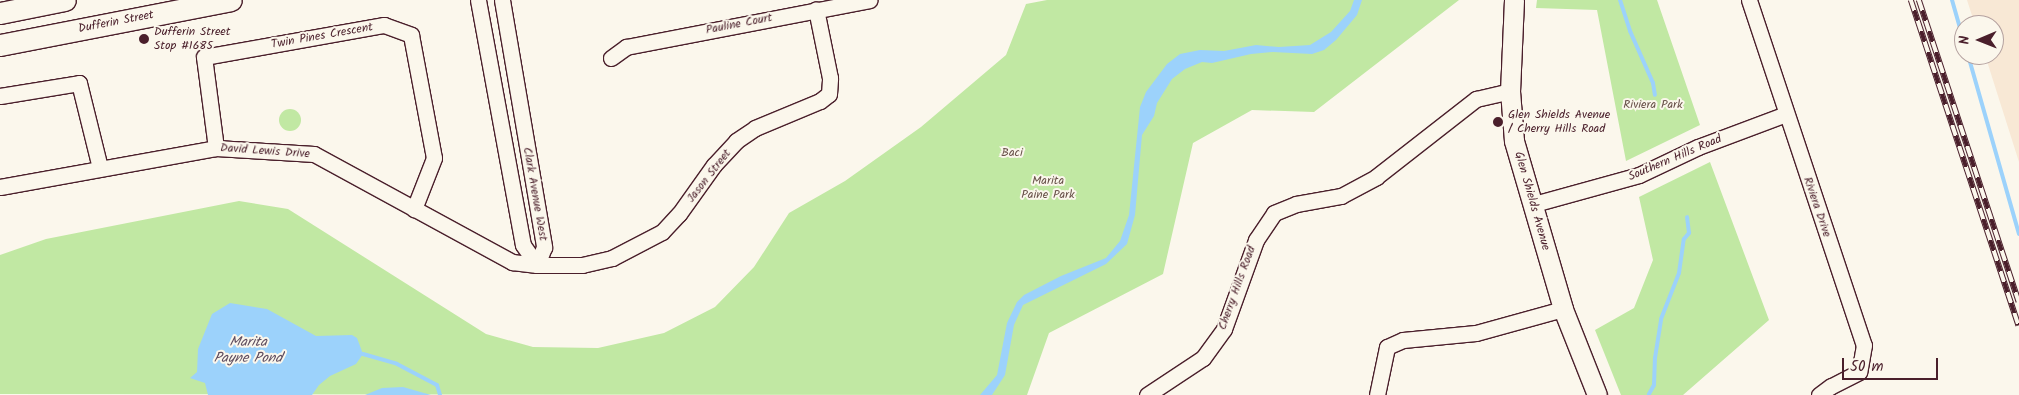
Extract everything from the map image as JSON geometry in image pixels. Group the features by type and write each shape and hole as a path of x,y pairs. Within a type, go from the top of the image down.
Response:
{"main road":[{"path":"0,13 65,0"},
{"name":"Dufferin Street","path":"0,45 231,0"}],"street":[{"name":"Clark Avenue West","path":"478,0 523,246 537,265"},
{"name":"Clark Avenue West","path":"502,0 544,247 537,265"},
{"name":"Pauline Court","path":"612,58 626,47 869,0"},
{"name":"Glen Shields Avenue","path":"1514,0 1510,91 1514,141 1534,204 1563,309 1597,395"},
{"name":"Riviera Drive","path":"1749,0 1864,345 1859,372 1831,386 1819,395"},
{"name":"Jason Street","path":"537,265 582,265 612,258 647,241 662,232 679,214 714,166 736,141 755,128 820,101 829,94 830,78 816,9"},
{"name":"Twin Pines Crescent","path":"216,148 204,57 384,25 411,35 434,158 414,209"},
{"path":"0,96 79,84 100,168"},
{"name":"Cherry Hills Road","path":"1147,395 1203,358 1224,329 1256,240 1274,213 1296,204 1341,196 1376,176 1476,99 1510,91"},
{"name":"Southern Hills Road","path":"1534,204 1639,175 1698,147 1786,114"},
{"name":"David Lewis Drive","path":"0,187 216,148 314,154 512,262 537,265"},
{"path":"1377,395 1387,347 1403,340 1476,333 1563,309"}],"shaded area":[{"path":"1967,0 2019,0 2019,162 1988,65 2004,65 2004,15 1972,15"}],"green space":[{"name":"Marita Paine Park","path":"1047,0 1459,0 1314,112 1252,110 1193,143 1163,274 1049,333 1027,395 0,394 0,255 46,239 239,201 288,209 486,334 533,347 598,348 664,333 715,307 754,267 789,213 845,181 921,127 1006,55 1026,4"},
{"name":"Riviera Park","path":"1537,0 1657,0 1700,125 1626,161 1597,10 1536,8"},
{"path":"290,109 298,112 301,120 298,128 290,131 282,128 279,120 282,112"},
{"path":"1710,162 1769,320 1683,395 1621,395 1595,330 1634,308 1653,260 1639,197"}],"water":[{"path":"1354,0 1362,0 1357,15 1336,40 1324,50 1312,54 1273,52 1251,54 1212,63 1202,62 1185,69 1172,79 1157,103 1154,116 1142,135 1135,215 1127,244 1106,264 1023,305 1014,325 1005,375 992,395 980,395 997,375 1007,323 1017,302 1024,295 1061,276 1106,258 1120,241 1129,215 1140,107 1146,92 1167,64 1180,54 1200,50 1224,51 1256,45 1279,47 1310,45 1331,32 1350,11"},
{"name":"Marita Payne Pond","path":"230,303 267,309 316,336 352,335 357,338 363,354 356,364 330,376 319,385 312,395 208,395 205,383 190,378 197,372 198,349 212,314"},
{"path":"403,387 431,395 365,395 382,388"}],"waterway":[{"path":"1620,0 1630,31 1653,83 1655,95"},
{"path":"1952,0 1956,15"},
{"path":"1971,65 2019,234"},
{"path":"1649,394 1654,385 1655,358 1661,319 1679,273 1684,239 1689,233 1687,217"},
{"path":"363,354 397,364 437,385 440,395"}],"railway":[{"path":"1911,0 2019,326"},
{"path":"1919,0 2019,302"}],"place":[{"name":"Dufferin Street Stop #1685","path":"144,39"},
{"name":"Glen Shields Avenue / Cherry Hills Road","path":"1498,122"}],"park label":[{"name":"Baci","path":"1012,153"}]}
